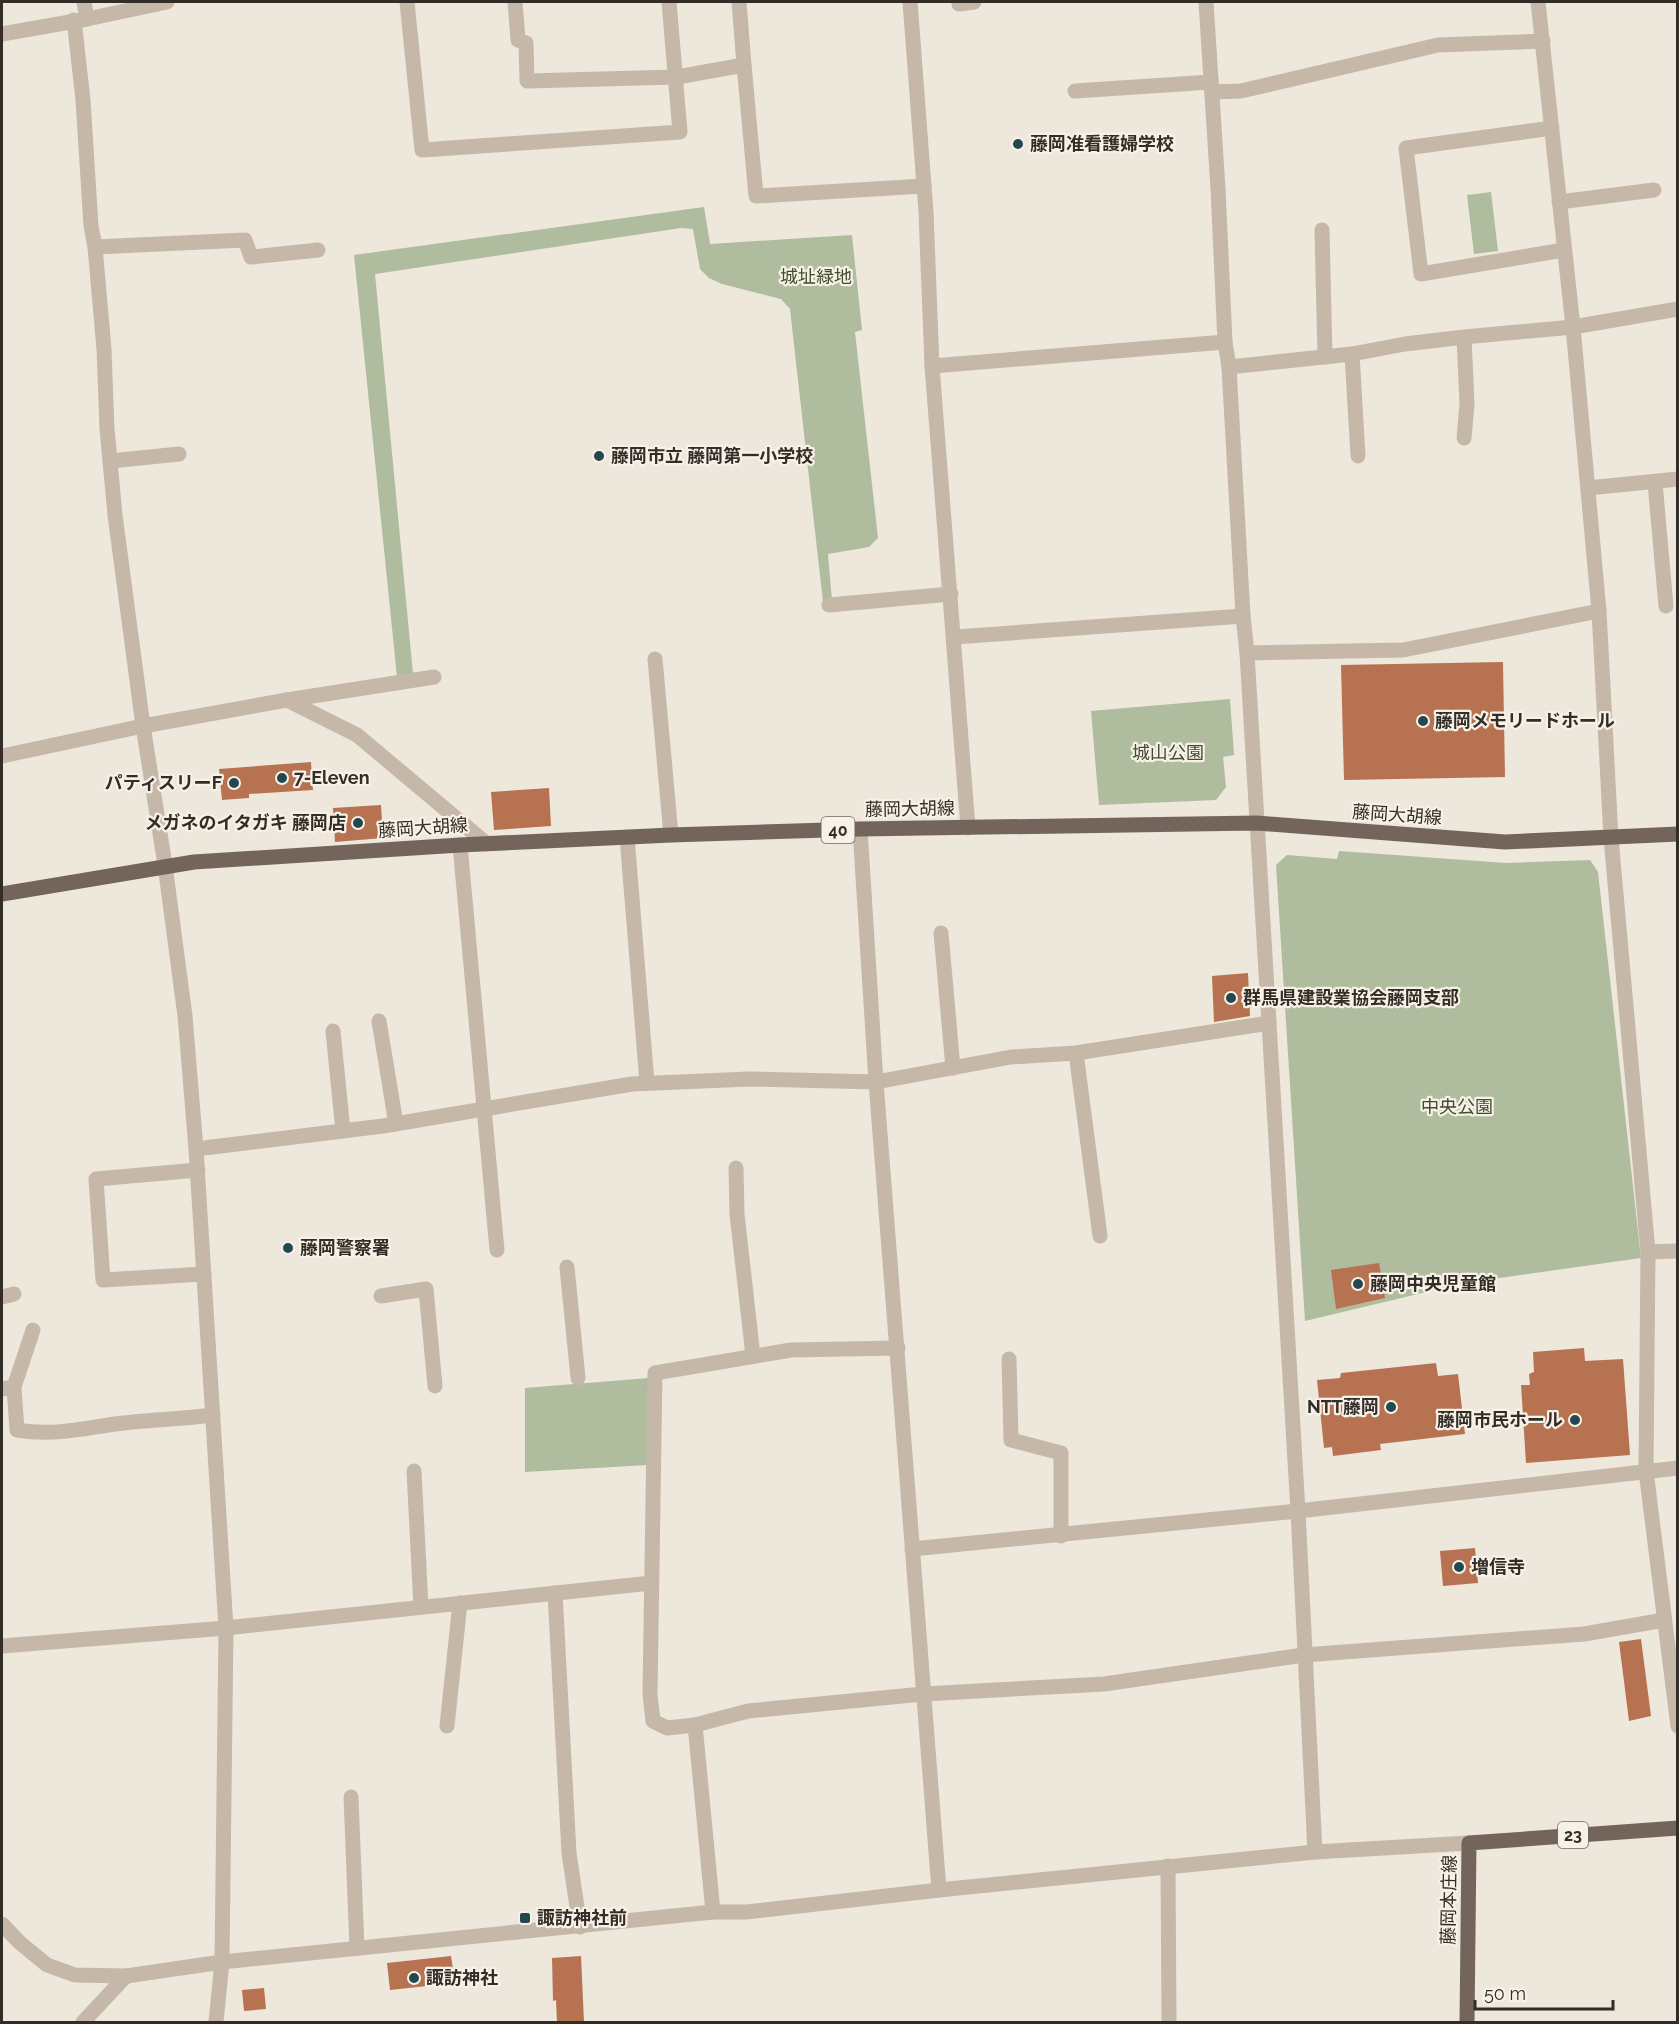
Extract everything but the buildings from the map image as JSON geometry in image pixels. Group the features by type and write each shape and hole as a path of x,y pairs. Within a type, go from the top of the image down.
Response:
{"main road":[{"name":"藤岡大胡線","path":"2,894 194,862 460,845 670,835 860,829 1257,823 1505,842 1677,834"},
{"name":"藤岡本庄線","path":"1467,2022 1469,1843 1677,1828"}],"street":[{"path":"84,2 80,19 90,226 95,247 104,349 107,429 115,515 185,1016 198,1170 226,1628 222,1962 216,2022"},
{"path":"2,34 167,2"},
{"path":"407,2 422,150 680,132 669,2"},
{"path":"515,2 518,40 526,44 527,81 676,76 744,65"},
{"path":"739,2 756,196 924,186"},
{"path":"910,2 924,186 932,366 955,636 968,828"},
{"path":"959,2 959,4 974,2"},
{"path":"1206,2 1298,1511 1315,1852"},
{"path":"1538,2 1573,327 1599,611 1611,838 1648,1252 1646,1471 1677,1726"},
{"path":"1075,91 1211,87 1241,91 1438,45 1543,41"},
{"path":"1551,128 1406,148 1421,274 1564,250"},
{"path":"1559,202 1654,190"},
{"path":"1323,230 1325,357"},
{"path":"95,247 244,240 251,257 318,250"},
{"path":"1229,367 1352,354 1405,344 1464,337 1573,327 1677,309"},
{"path":"1464,337 1467,404 1464,438"},
{"path":"932,366 1225,342"},
{"path":"1352,354 1358,456"},
{"path":"111,461 178,454"},
{"path":"1588,488 1677,479"},
{"path":"1655,483 1666,606"},
{"path":"829,605 951,594"},
{"path":"1247,653 1403,650 1599,611"},
{"path":"955,636 1243,616"},
{"path":"656,659 670,835"},
{"path":"2,756 143,726 434,677"},
{"path":"287,700 357,735 487,844"},
{"path":"860,829 876,1082 939,1890"},
{"path":"627,837 647,1083"},
{"path":"460,845 497,1250"},
{"path":"941,933 953,1068"},
{"path":"379,1021 396,1124"},
{"path":"196,1149 396,1124 632,1084 749,1079 876,1082 1011,1057 1076,1053 1269,1023"},
{"path":"333,1031 343,1131"},
{"path":"1076,1053 1100,1236"},
{"path":"736,1168 737,1214 753,1356"},
{"path":"198,1170 96,1179 103,1280 204,1274"},
{"path":"1648,1252 1677,1251"},
{"path":"567,1267 578,1378"},
{"path":"381,1296 426,1289 435,1386"},
{"path":"33,1330 8,1388 17,1430 58,1433 117,1424 213,1415"},
{"path":"898,1348 791,1350 655,1373 650,1694 653,1721 667,1728 695,1725 748,1711 923,1695 1104,1684 1304,1655 1584,1634 1664,1620"},
{"path":"1009,1359 1011,1440 1061,1453 1061,1536"},
{"path":"912,1550 1298,1511 1677,1468"},
{"path":"414,1471 421,1608"},
{"path":"2,1646 226,1628 651,1583"},
{"path":"555,1593 569,1853 579,1927"},
{"path":"447,1726 460,1603"},
{"path":"695,1725 713,1912"},
{"path":"351,1797 357,1948"},
{"path":"2,1923 47,1965 75,1975 126,1976 222,1962 713,1912 747,1912 1168,1866 1315,1852 1469,1843"},
{"path":"1168,1866 1169,2022"},
{"path":"83,2022 126,1976"}],"green space":[{"path":"1491,192 1498,251 1474,254 1467,195"},
{"name":"城址緑地","path":"704,207 710,244 852,235 862,330 855,332 878,538 869,547 828,554 832,601 823,602 790,309 781,299 722,284 709,278 700,269 693,229 681,228 375,274 413,674 397,677 354,255"},
{"name":"城山公園","path":"1230,699 1234,755 1223,757 1226,787 1216,800 1099,805 1091,711"},
{"name":"中央公園","path":"1339,851 1506,863 1590,860 1598,872 1641,1258 1464,1283 1305,1321 1276,865 1287,855 1337,859"},
{"path":"649,1378 648,1465 525,1472 525,1388"}],"place":[{"name":"藤岡准看護婦学校","path":"1018,144"},
{"name":"藤岡市立 藤岡第一小学校","path":"599,456"},
{"name":"藤岡メモリードホール","path":"1423,721"},
{"name":"7-Eleven","path":"282,778"},
{"name":"パティスリーF","path":"234,783"},
{"name":"メガネのイタガキ 藤岡店","path":"358,823"},
{"name":"群馬県建設業協会藤岡支部","path":"1231,998"},
{"name":"藤岡警察署","path":"288,1248"},
{"name":"藤岡中央児童館","path":"1358,1284"},
{"name":"NTT藤岡","path":"1391,1407"},
{"name":"藤岡市民ホール","path":"1575,1420"},
{"name":"増信寺","path":"1459,1567"},
{"name":"諏訪神社前","path":"525,1918"},
{"name":"諏訪神社","path":"414,1978"}]}
